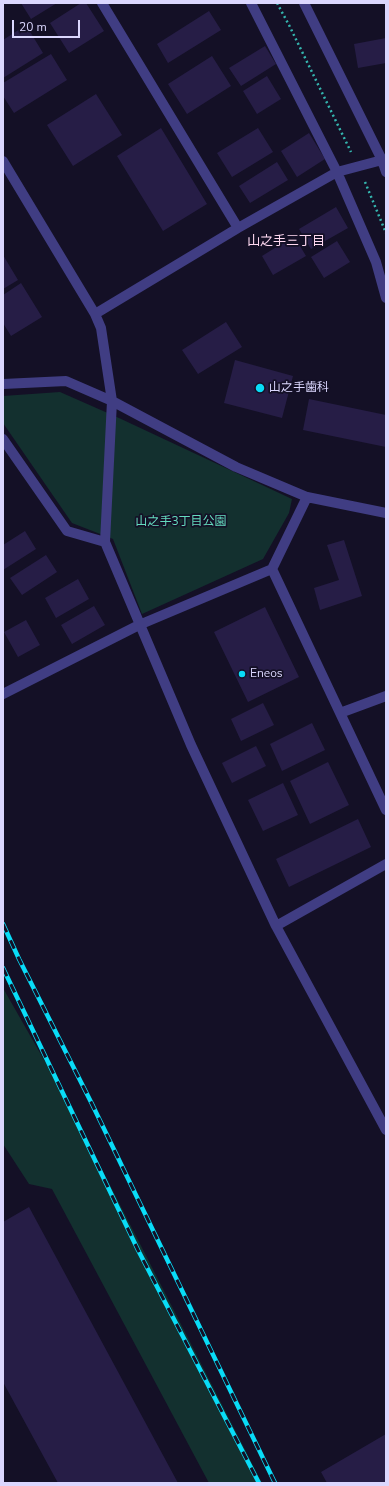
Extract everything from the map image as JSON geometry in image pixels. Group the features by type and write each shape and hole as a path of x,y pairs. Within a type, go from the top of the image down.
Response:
{"street":[{"path":"102,3 238,228"},
{"path":"251,3 337,172 376,262 386,298"},
{"path":"304,3 384,160 386,172"},
{"path":"95,314 238,228 337,172 384,160"},
{"path":"3,161 95,314 101,328 112,402 105,542 191,745 276,926 386,1130"},
{"path":"3,384 66,382 112,402 236,467 307,496 386,513"},
{"path":"3,439 67,531 105,542"},
{"path":"3,694 139,625 272,568 307,496"},
{"path":"272,568 386,810"},
{"path":"340,713 386,696"},
{"path":"276,926 386,864"}],"path":[{"path":"277,3 358,166 386,233"}],"green space":[{"name":"山之手3丁目公園","path":"60,392 292,499 289,513 263,559 142,614 113,539 72,523 3,423 3,396"},
{"path":"3,988 64,1095 262,1483 209,1483 52,1189 29,1184 3,1144"}],"building":[{"path":"21,3 57,3 31,19"},
{"path":"81,3 86,3 104,31 69,53 50,23"},
{"path":"209,11 221,30 168,63 157,44"},
{"path":"26,25 43,53 3,78 3,40"},
{"path":"386,38 386,63 358,68 354,44"},
{"path":"265,46 276,64 241,86 229,68"},
{"path":"51,54 67,80 14,113 3,96 3,83"},
{"path":"212,56 231,86 187,114 168,84"},
{"path":"267,76 281,99 257,114 243,91"},
{"path":"96,94 122,135 73,166 47,125"},
{"path":"161,128 207,204 163,231 117,156"},
{"path":"258,128 273,152 232,177 217,153"},
{"path":"309,133 325,159 297,177 281,151"},
{"path":"277,162 288,180 250,203 239,186"},
{"path":"336,207 348,228 311,249 299,229"},
{"path":"294,236 306,256 273,275 262,256"},
{"path":"337,241 350,262 324,278 311,257"},
{"path":"3,255 18,280 3,289"},
{"path":"21,283 42,317 11,336 3,323 3,295"},
{"path":"226,322 242,347 198,374 182,350"},
{"path":"235,360 293,376 282,418 224,403"},
{"path":"309,399 386,415 386,447 303,430"},
{"path":"25,531 36,549 3,570 3,545"},
{"path":"344,540 362,596 320,610 314,588 339,580 327,545"},
{"path":"46,555 57,572 22,595 10,578"},
{"path":"78,579 89,599 56,618 45,598"},
{"path":"94,606 105,625 72,644 61,625"},
{"path":"265,607 299,677 248,702 214,632"},
{"path":"26,620 40,645 18,657 4,632"},
{"path":"263,703 274,725 241,741 231,719"},
{"path":"312,723 325,750 282,771 270,744"},
{"path":"256,746 266,766 232,783 222,763"},
{"path":"328,762 349,805 310,824 290,781"},
{"path":"283,783 298,815 263,831 248,800"},
{"path":"358,819 371,847 289,887 276,859"},
{"path":"29,1207 178,1483 58,1483 3,1382 3,1222"},
{"path":"386,1434 386,1483 327,1483 321,1472"}],"railway":[{"path":"3,924 92,1104 275,1483"},
{"path":"3,968 138,1250 259,1483"}],"place":[{"name":"山之手歯科","path":"260,388"},
{"name":"Eneos","path":"242,674"}],"district":[{"name":"山之手三丁目","path":"286,242"}]}
